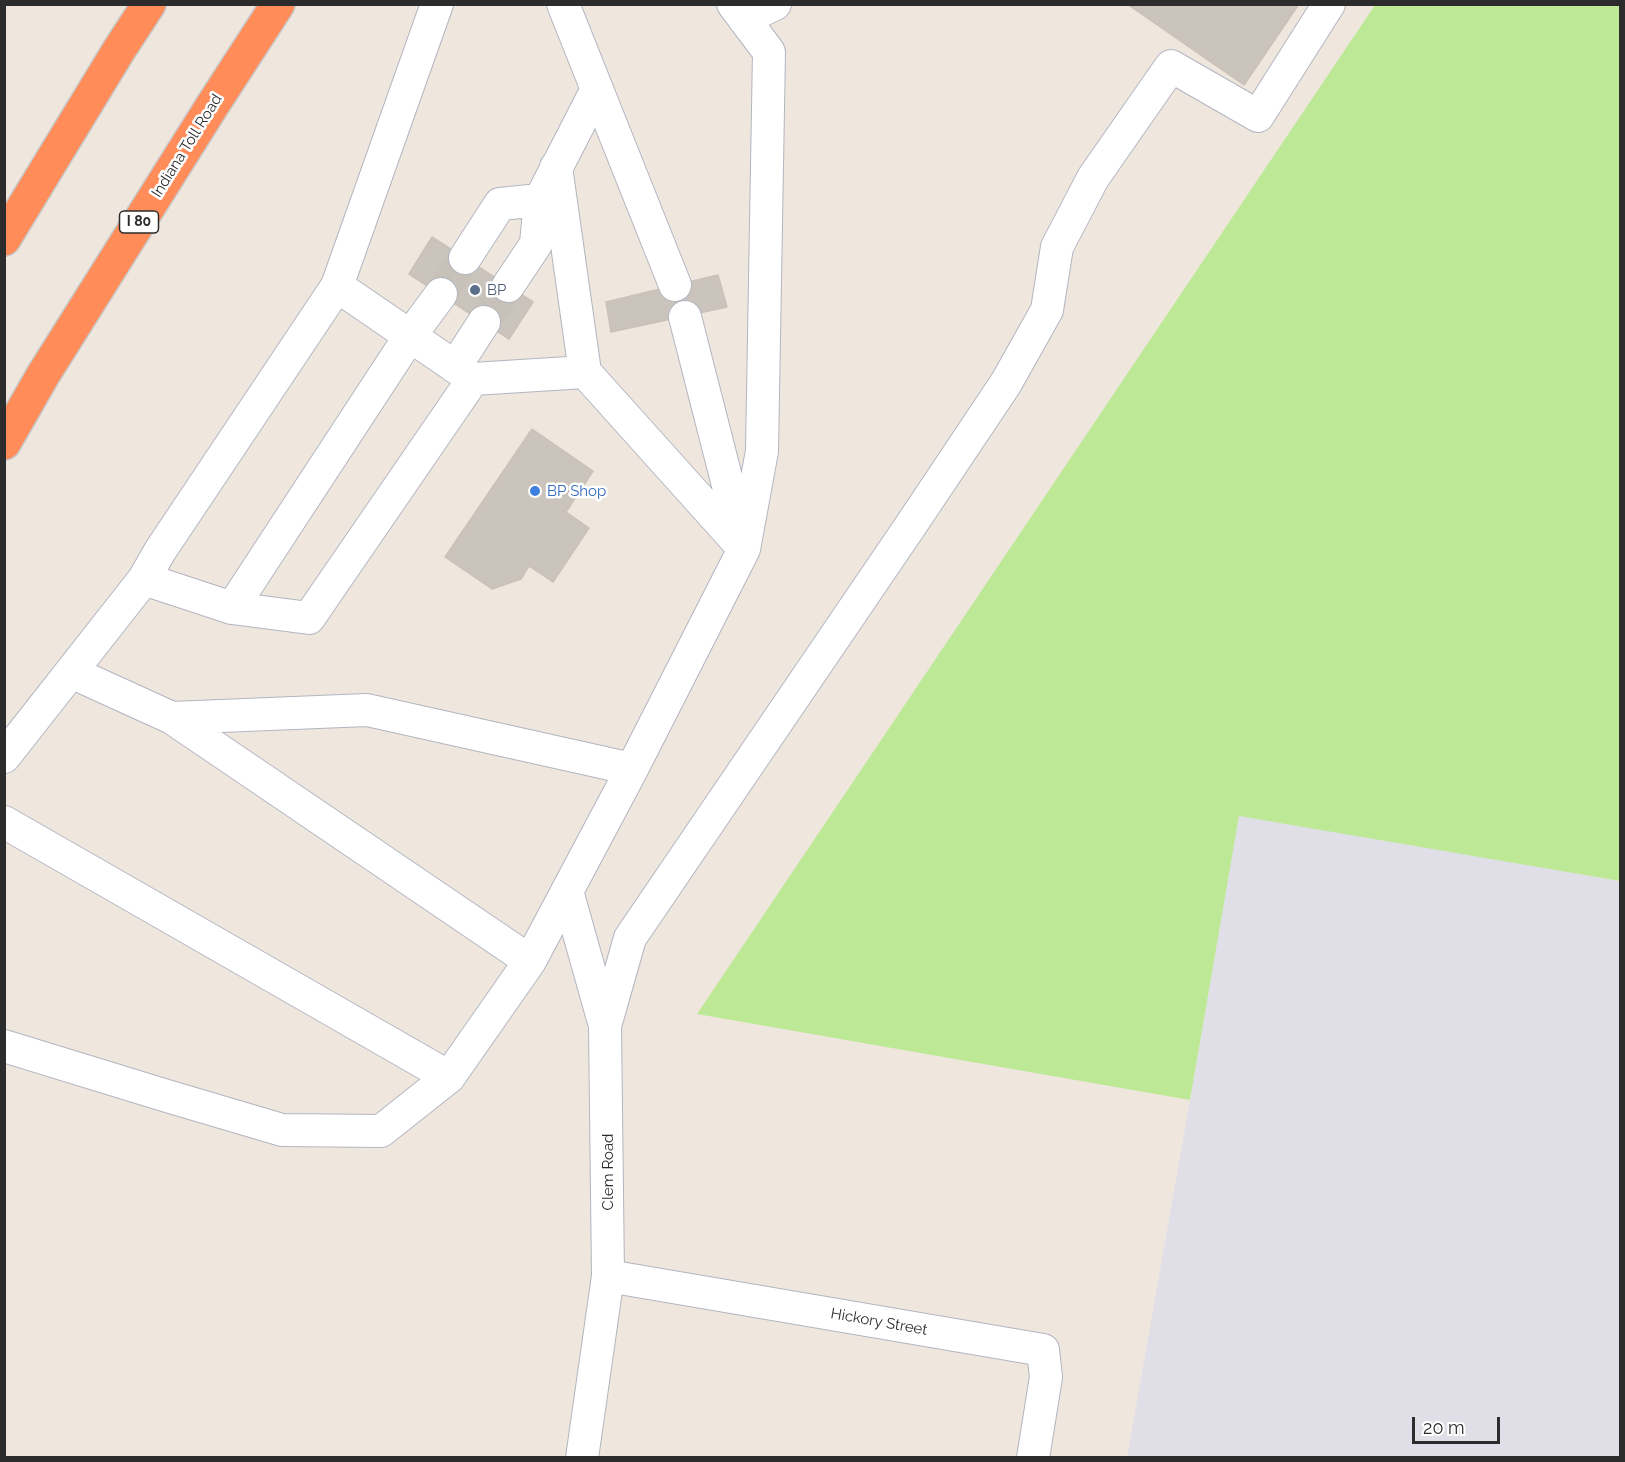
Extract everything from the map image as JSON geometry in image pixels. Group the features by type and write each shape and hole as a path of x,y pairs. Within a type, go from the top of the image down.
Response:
{"highway":[{"path":"4,239 149,4"},
{"name":"Indiana Toll Road","path":"4,443 43,375 199,126 279,4"}],"street":[{"path":"4,757 144,579 160,550 337,286 437,4"},
{"path":"562,4 675,285"},
{"path":"4,1046 282,1130 381,1131 449,1077 530,961 632,769 744,549 762,451 769,52 738,12 775,4"},
{"path":"605,1026 630,938 1006,384 1047,310 1057,247 1093,178 1171,66 1258,116 1329,4"},
{"path":"508,286 536,244 540,200 597,88"},
{"path":"556,167 585,372 744,549"},
{"path":"465,258 500,204 540,200"},
{"path":"337,286 464,373 585,372"},
{"path":"232,608 410,336 441,294"},
{"path":"684,317 744,549"},
{"path":"144,579 232,608 309,618 464,373 484,322"},
{"path":"71,672 172,718 530,961"},
{"path":"172,718 367,710 632,769"},
{"path":"4,822 449,1077"},
{"name":"Clem Road","path":"567,891 605,1026 608,1276 582,1458"},
{"name":"Hickory Street","path":"608,1276 1043,1350 1046,1377 1033,1458"}],"shaded area":[{"path":"1239,815 1620,881 1620,1457 1127,1458"}],"green space":[{"path":"1375,5 1620,5 1620,881 1239,816 1190,1100 697,1014"}],"building":[{"path":"1127,4 1299,4 1244,85"},
{"name":"BP","path":"432,237 533,302 509,339 409,274"},
{"path":"718,275 727,307 611,332 606,302"},
{"name":"BP Shop","path":"532,429 593,471 566,512 589,528 553,582 529,566 521,579 492,589 445,557"}],"tunnel":[{"path":"441,294 465,258"},
{"path":"484,322 508,286"}],"place":[{"name":"BP","path":"475,290"},
{"name":"BP Shop","path":"535,491"}]}
